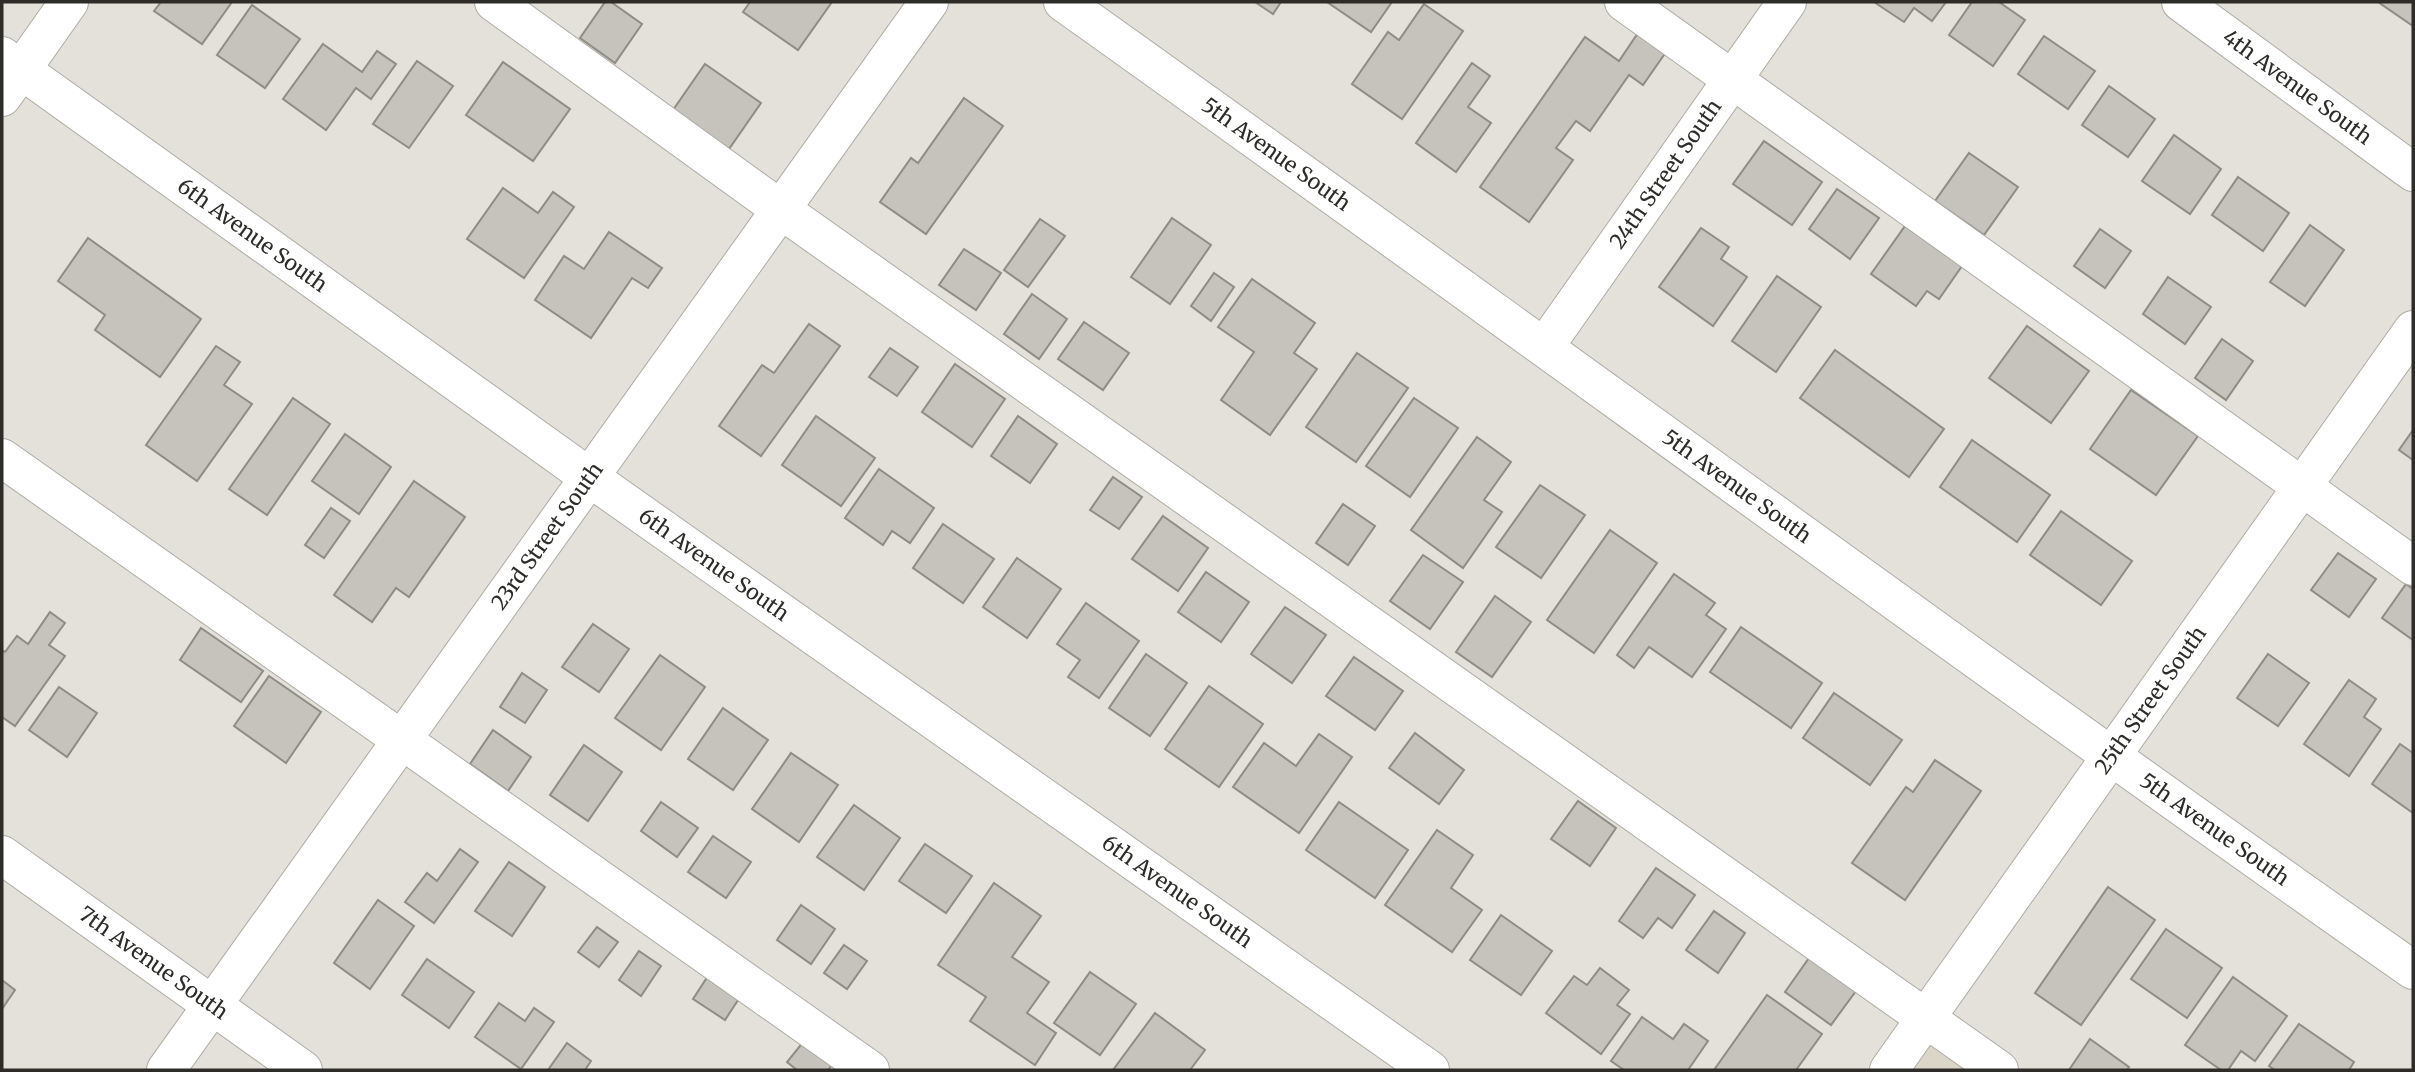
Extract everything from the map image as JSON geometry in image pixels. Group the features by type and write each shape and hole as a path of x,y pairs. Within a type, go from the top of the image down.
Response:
{"street":[{"path":"8,74 69,2"},
{"path":"494,2 780,209 1999,1070"},
{"name":"23rd Street South","path":"166,1070 929,2"},
{"name":"5th Avenue South","path":"1063,2 1545,345 2112,759 2413,970"},
{"path":"1623,2 2413,566"},
{"name":"24th Street South","path":"1545,345 1787,2"},
{"name":"4th Avenue South","path":"2181,2 2413,172"},
{"name":"6th Avenue South","path":"8,74 589,477 1430,1070"},
{"name":"25th Street South","path":"1889,1070 2112,759 2413,330"},
{"path":"2,458 870,1070"},
{"name":"7th Avenue South","path":"2,855 303,1070"}],"shaded area":[{"path":"1926,1018 1999,1070 1889,1070"}],"building":[{"path":"161,2 232,2 202,44 154,11"},
{"path":"605,2 611,2 642,24 615,63 580,38"},
{"path":"750,2 832,2 798,50 743,12"},
{"path":"1255,2 1281,2 1273,14"},
{"path":"1327,2 1392,2 1371,32"},
{"path":"1874,2 1946,2 1932,21 1914,8 1904,22"},
{"path":"1972,2 1999,2 2025,20 1993,66 1949,35"},
{"path":"2378,2 2413,2 2413,26"},
{"path":"1424,4 1463,31 1402,119 1352,84 1388,32 1399,40"},
{"path":"252,5 300,39 265,88 217,55"},
{"path":"1638,33 1666,52 1643,85 1629,75 1590,131 1576,121 1556,148 1573,160 1529,222 1480,187 1585,37 1619,61"},
{"path":"2044,36 2095,71 2068,109 2018,74"},
{"path":"323,44 362,72 377,51 396,64 371,99 356,88 326,130 283,99"},
{"path":"417,61 453,86 409,148 373,124"},
{"path":"503,62 570,109 533,161 466,115"},
{"path":"1472,63 1490,76 1468,107 1491,123 1456,172 1416,143"},
{"path":"705,64 761,103 729,149 673,110"},
{"path":"2109,86 2155,119 2128,157 2082,125"},
{"path":"964,98 1003,126 926,234 880,202 911,158 918,163"},
{"path":"2174,135 2221,169 2190,214 2142,181"},
{"path":"1764,141 1822,182 1792,225 1733,184"},
{"path":"1969,153 2018,187 1984,235 1935,201"},
{"path":"2238,177 2289,213 2263,251 2212,215"},
{"path":"503,188 538,213 553,192 574,207 524,278 467,239"},
{"path":"1837,189 1879,218 1850,259 1809,229"},
{"path":"1172,218 1211,245 1170,304 1131,277"},
{"path":"1040,219 1065,236 1028,287 1004,270"},
{"path":"2310,225 2344,250 2305,306 2270,282"},
{"path":"1905,226 1962,266 1939,299 1927,291 1916,306 1871,274"},
{"path":"1701,228 1729,247 1721,259 1747,277 1713,326 1659,287"},
{"path":"2100,229 2131,251 2105,288 2074,266"},
{"path":"609,232 662,268 648,288 632,278 591,338 535,300 564,256 584,269"},
{"path":"88,238 201,319 160,377 95,330 105,315 58,281"},
{"path":"964,249 1001,273 976,310 939,285"},
{"path":"1214,273 1234,287 1211,321 1191,306"},
{"path":"1777,276 1821,307 1776,372 1732,341"},
{"path":"2168,277 2211,307 2185,344 2143,314"},
{"path":"1252,279 1315,323 1294,353 1317,369 1270,435 1221,400 1254,352 1218,327"},
{"path":"1032,294 1067,319 1039,359 1004,334"},
{"path":"1084,322 1129,353 1103,390 1058,359"},
{"path":"809,324 840,346 761,456 719,426 762,365 774,373"},
{"path":"2027,326 2089,371 2051,423 1989,378"},
{"path":"2222,339 2253,361 2226,400 2195,378"},
{"path":"216,346 240,362 224,385 252,404 197,481 146,445"},
{"path":"890,348 918,367 897,396 869,377"},
{"path":"1835,350 1944,429 1909,477 1800,398"},
{"path":"1357,353 1408,388 1356,462 1306,427"},
{"path":"955,364 1005,399 972,447 922,412"},
{"path":"2131,390 2198,436 2156,495 2090,449"},
{"path":"293,398 330,424 267,515 229,489"},
{"path":"1414,398 1458,428 1410,497 1366,466"},
{"path":"816,416 875,458 841,506 782,465"},
{"path":"1018,416 1057,444 1030,483 991,456"},
{"path":"2413,430 2413,460 2399,450"},
{"path":"345,434 391,467 359,514 312,481"},
{"path":"1477,437 1511,462 1484,500 1502,512 1463,568 1411,530"},
{"path":"1972,440 2050,495 2017,542 1940,487"},
{"path":"879,469 934,508 910,543 892,531 883,545 845,518"},
{"path":"1113,477 1142,497 1119,529 1090,510"},
{"path":"414,481 465,517 409,597 396,588 372,622 334,595"},
{"path":"1540,485 1585,515 1541,578 1496,547"},
{"path":"1343,504 1375,526 1348,565 1316,543"},
{"path":"331,508 350,521 324,558 305,545"},
{"path":"2061,511 2132,561 2101,605 2030,555"},
{"path":"1163,516 1208,548 1178,591 1132,559"},
{"path":"943,524 994,559 963,603 913,568"},
{"path":"1610,530 1657,563 1594,653 1547,620"},
{"path":"2338,553 2376,579 2349,617 2311,590"},
{"path":"1423,555 1463,582 1430,629 1390,601"},
{"path":"1017,558 1061,589 1027,638 983,607"},
{"path":"1206,572 1249,602 1221,642 1178,612"},
{"path":"1674,574 1715,603 1706,615 1726,629 1692,677 1649,647 1634,668 1617,655"},
{"path":"2406,584 2413,589 2413,640 2382,618"},
{"path":"1495,596 1531,622 1492,677 1456,652"},
{"path":"1086,603 1139,641 1099,698 1068,677 1080,660 1057,644"},
{"path":"1285,607 1326,635 1292,683 1251,654"},
{"path":"50,612 65,623 49,645 65,656 15,726 2,717 2,650 5,652 17,636 28,644"},
{"path":"593,624 629,649 599,692 562,667"},
{"path":"1741,627 1822,683 1791,728 1710,672"},
{"path":"201,628 263,671 241,702 180,660"},
{"path":"1146,654 1187,683 1150,736 1109,708"},
{"path":"2268,654 2309,683 2278,726 2237,698"},
{"path":"660,655 705,687 661,750 615,718"},
{"path":"1354,657 1403,691 1375,730 1326,696"},
{"path":"522,673 547,690 525,723 500,707"},
{"path":"269,676 321,712 286,763 234,726"},
{"path":"2349,680 2376,699 2364,717 2381,729 2349,776 2304,744"},
{"path":"1209,686 1263,724 1219,787 1165,749"},
{"path":"59,687 97,713 67,757 29,730"},
{"path":"1834,693 1902,740 1870,785 1803,738"},
{"path":"723,708 768,740 733,790 688,759"},
{"path":"493,730 531,757 508,791 470,764"},
{"path":"1415,733 1464,770 1439,804 1389,768"},
{"path":"1319,734 1352,757 1299,833 1233,787 1264,743 1296,766"},
{"path":"2400,744 2413,753 2413,813 2372,784"},
{"path":"584,745 622,772 588,821 550,795"},
{"path":"791,753 838,785 799,842 752,809"},
{"path":"1935,760 1981,791 1905,900 1852,863 1906,787 1913,792"},
{"path":"1578,801 1616,828 1590,866 1551,839"},
{"path":"661,802 698,828 677,857 641,831"},
{"path":"1339,802 1408,850 1375,898 1306,850"},
{"path":"854,805 900,838 864,890 817,857"},
{"path":"1437,830 1473,855 1451,888 1482,910 1452,952 1385,905"},
{"path":"713,836 751,862 726,898 688,872"},
{"path":"925,844 972,876 946,913 899,881"},
{"path":"460,849 478,862 434,923 405,902 427,873 437,881"},
{"path":"509,862 545,887 512,936 475,911"},
{"path":"1656,868 1695,895 1672,928 1658,918 1643,938 1619,921"},
{"path":"994,883 1041,916 1012,957 1049,982 1027,1013 1056,1033 1035,1065 970,1021 986,997 938,965"},
{"path":"2108,887 2155,920 2081,1025 2035,993"},
{"path":"378,900 414,926 370,989 334,963"},
{"path":"801,905 835,929 811,964 777,940"},
{"path":"1714,911 1745,933 1718,973 1686,950"},
{"path":"1501,915 1552,951 1521,995 1470,960"},
{"path":"597,927 618,942 599,967 578,952"},
{"path":"2166,929 2222,968 2187,1018 2131,979"},
{"path":"844,945 867,961 847,989 824,973"},
{"path":"639,951 661,966 641,996 619,980"},
{"path":"1809,958 1856,991 1831,1025 1785,992"},
{"path":"427,959 474,992 449,1028 402,995"},
{"path":"1600,968 1629,990 1617,1005 1630,1014 1601,1054 1546,1013 1574,976 1587,985"},
{"path":"1090,972 1136,1004 1100,1055 1054,1023"},
{"path":"708,976 740,997 725,1020 693,999"},
{"path":"2233,977 2287,1016 2255,1061 2241,1051 2228,1070 2221,1070 2185,1045"},
{"path":"2,980 15,990 2,1009"},
{"path":"1767,995 1822,1034 1796,1070 1714,1070"},
{"path":"499,1003 525,1021 534,1008 554,1022 521,1069 475,1037"},
{"path":"1155,1013 1205,1050 1190,1070 1113,1070"},
{"path":"1642,1017 1673,1039 1684,1024 1708,1041 1688,1070 1624,1070 1611,1061"},
{"path":"2299,1024 2354,1062 2349,1070 2275,1070 2269,1066"},
{"path":"2090,1039 2129,1067 2127,1070 2069,1070"},
{"path":"804,1041 833,1064 828,1070 797,1070 787,1062"},
{"path":"567,1043 591,1061 585,1070 548,1070"}]}
